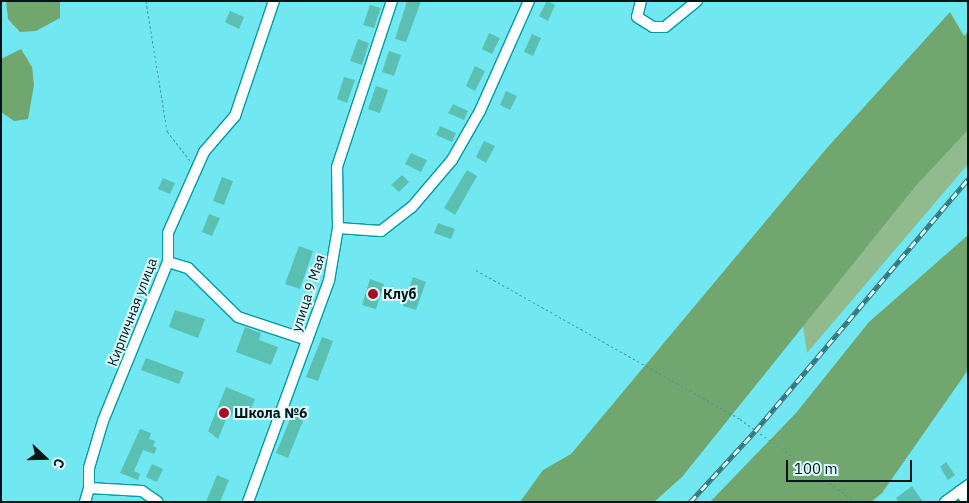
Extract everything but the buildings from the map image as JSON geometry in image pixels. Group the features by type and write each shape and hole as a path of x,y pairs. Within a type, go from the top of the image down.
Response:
{"street":[{"name":"Кирпичная улица","path":"85,502 89,488 89,468 103,421 168,262 168,233 204,152 235,116 274,1"},
{"name":"улица 9 Мая","path":"248,502 329,282 338,228 337,167 392,1"},
{"path":"338,228 381,231 412,207 452,160 480,111 529,1"},
{"path":"641,1 637,17 653,27 665,27 697,1"},
{"path":"168,262 188,268 238,317 307,340"},
{"path":"89,488 142,491 158,502"},
{"path":"945,502 964,488 968,502"}],"path":[{"path":"146,1 167,131 187,158 198,165"},
{"path":"476,270 740,419 856,502"}],"green space":[{"path":"6,1 60,1 60,18 36,31 20,32 8,19"},
{"path":"950,12 964,36 968,32 968,130 915,187 682,477 654,502 520,502 543,470 571,454 826,149"},
{"path":"21,49 32,67 34,85 28,119 14,121 1,112 1,59"},
{"path":"968,130 968,164 807,353 803,326 915,187"},
{"path":"968,235 968,370 882,493 871,502 710,502 796,413 869,322"}],"railway":[{"path":"690,502 755,431 968,179"}],"place":[{"name":"Клуб","path":"373,294"},
{"name":"Школа №6","path":"224,413"}]}
